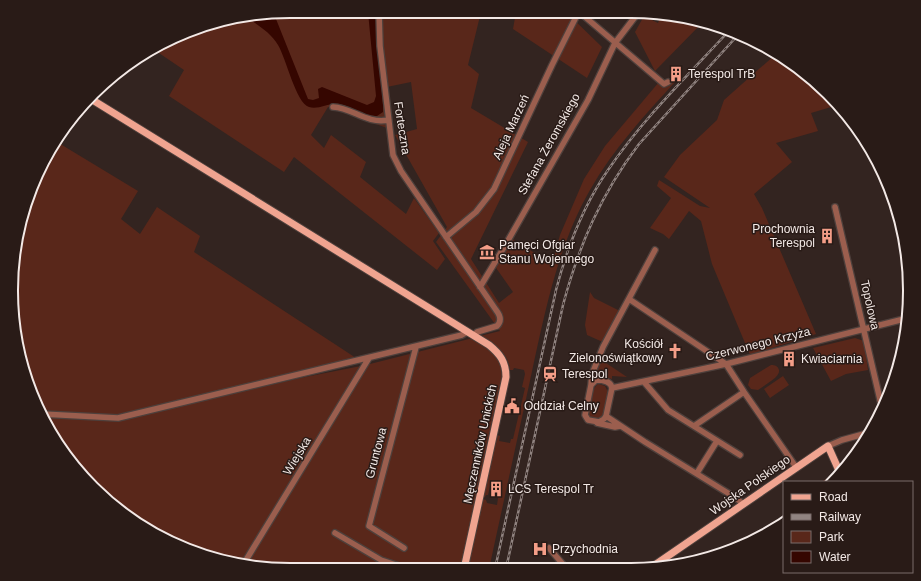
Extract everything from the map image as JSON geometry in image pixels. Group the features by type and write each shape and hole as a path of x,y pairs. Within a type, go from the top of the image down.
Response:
{"main road":[{"name":"Męczenników Unickich","path":"95,101 489,345 499,353 504,364 506,377 465,563"},
{"name":"Wojska Polskiego","path":"660,561 828,446"},
{"path":"828,446 837,467"}],"street":[{"name":"Forteczna","path":"379,18 380,46 393,155 401,171 498,313 500,321 497,326 476,332 472,335"},
{"name":"Aleja Marzeń","path":"444,235 476,212 494,189 576,18"},
{"path":"586,18 664,84 668,82"},
{"name":"Stefana Żeromskiego","path":"480,287 588,100 615,43 634,18"},
{"path":"333,107 338,107 363,118 376,121 388,120"},
{"name":"Topolowa","path":"835,207 880,399"},
{"path":"620,426 615,427 588,420 585,415 592,374 603,347 655,250"},
{"path":"629,299 726,364 796,467"},
{"name":"Czerwonego Krzyża","path":"612,388 726,364 901,320"},
{"path":"48,414 118,418 462,335 472,335"},
{"name":"Gruntowa","path":"404,548 368,526 416,347"},
{"name":"Wiejska","path":"246,560 369,358"},
{"path":"591,385 595,381 600,380 610,383 612,388 606,416 603,421 597,422"},
{"path":"644,382 668,410 740,455"},
{"path":"694,426 744,392"},
{"path":"606,416 736,498 743,504"},
{"name":"Wojska Polskiego","path":"828,446 861,435"},
{"path":"697,473 717,441"},
{"path":"335,533 387,563"},
{"path":"549,548 562,563"}],"green space":[{"path":"290,18 480,18 468,65 479,74 471,108 528,142 471,259 499,303 513,292 494,265 511,238 552,264 560,235 584,179 605,146 659,82 670,85 675,80 676,81 630,133 609,160 590,190 569,235 553,281 547,304 490,563 469,563 483,499 486,500 487,503 497,505 498,498 495,496 498,496 500,484 491,482 488,495 483,497 497,435 500,436 499,441 510,443 511,439 513,439 525,388 522,387 525,374 524,370 514,368 513,370 510,370 506,358 500,350 480,336 500,331 436,242 447,227 395,135 417,129 411,82 382,88 387,128 328,107 311,135 324,148 331,135 366,162 360,177 406,214 414,198 439,233 433,241 445,259 437,270 294,157 284,172 169,96 184,70 158,53 203,32 237,23 255,20"},
{"path":"515,18 572,18 602,47 587,78 513,29"},
{"path":"642,19 650,19 658,23 659,20 666,20 699,26 655,71 635,32"},
{"path":"772,58 796,74 831,107 811,113 818,131 776,143 792,162 754,194 762,208 816,334 750,355 712,264 701,221 689,211 669,239 663,234 650,228 671,198 657,186 659,180 700,206 710,208 664,177 680,155 717,120 724,100"},
{"path":"61,144 138,191 121,219 140,234 157,207 200,236 194,252 356,358 119,414 107,415 46,410 32,378 23,344 20,326 18,290 20,255 23,237 32,203 46,170"},
{"path":"590,292 594,298 622,312 605,343 587,335 585,325"},
{"path":"473,338 487,347 502,362 503,378 463,563 290,563 255,561 203,549 170,535 154,526 125,507 111,495 74,456 50,417 121,420 300,378 366,365"},
{"path":"855,338 864,341 868,370 846,374 831,381 813,348"},
{"path":"600,359 627,377 612,376 612,379 606,377 606,374 601,373 601,375 594,375 596,370 597,373"},
{"path":"771,365 778,368 779,373 777,376 758,390 751,389 748,385 750,378"},
{"path":"783,376 789,385 770,398 764,389"},
{"path":"598,384 605,386 608,392 603,417 600,420 590,419 589,416 591,395"}],"water":[{"path":"369,18 376,18 383,106 383,112 377,116 367,115 339,104 313,108 304,104 296,89 278,45 268,33 251,21 276,19 308,99 313,100 319,98 318,89 322,87 367,105 374,102 376,96"}],"railway":[{"path":"496,563 556,290 565,259 583,213 608,170 635,134 665,99 725,35"},
{"path":"507,563 563,305 584,241 602,201 625,163 639,144 735,39"}],"place":[{"name":"Terespol TrB","path":"676,74"},
{"name":"Prochownia Terespol","path":"827,236"},
{"name":"Pamęci Ofgiar Stanu Wojennego","path":"487,252"},
{"name":"Kościół Zielonoświątkowy","path":"675,351"},
{"name":"Kwiaciarnia","path":"789,359"},
{"name":"Terespol","path":"550,374"},
{"name":"Oddział Celny","path":"512,406"},
{"name":"LCS Terespol Tr","path":"496,489"},
{"name":"Przychodnia","path":"540,549"}]}
